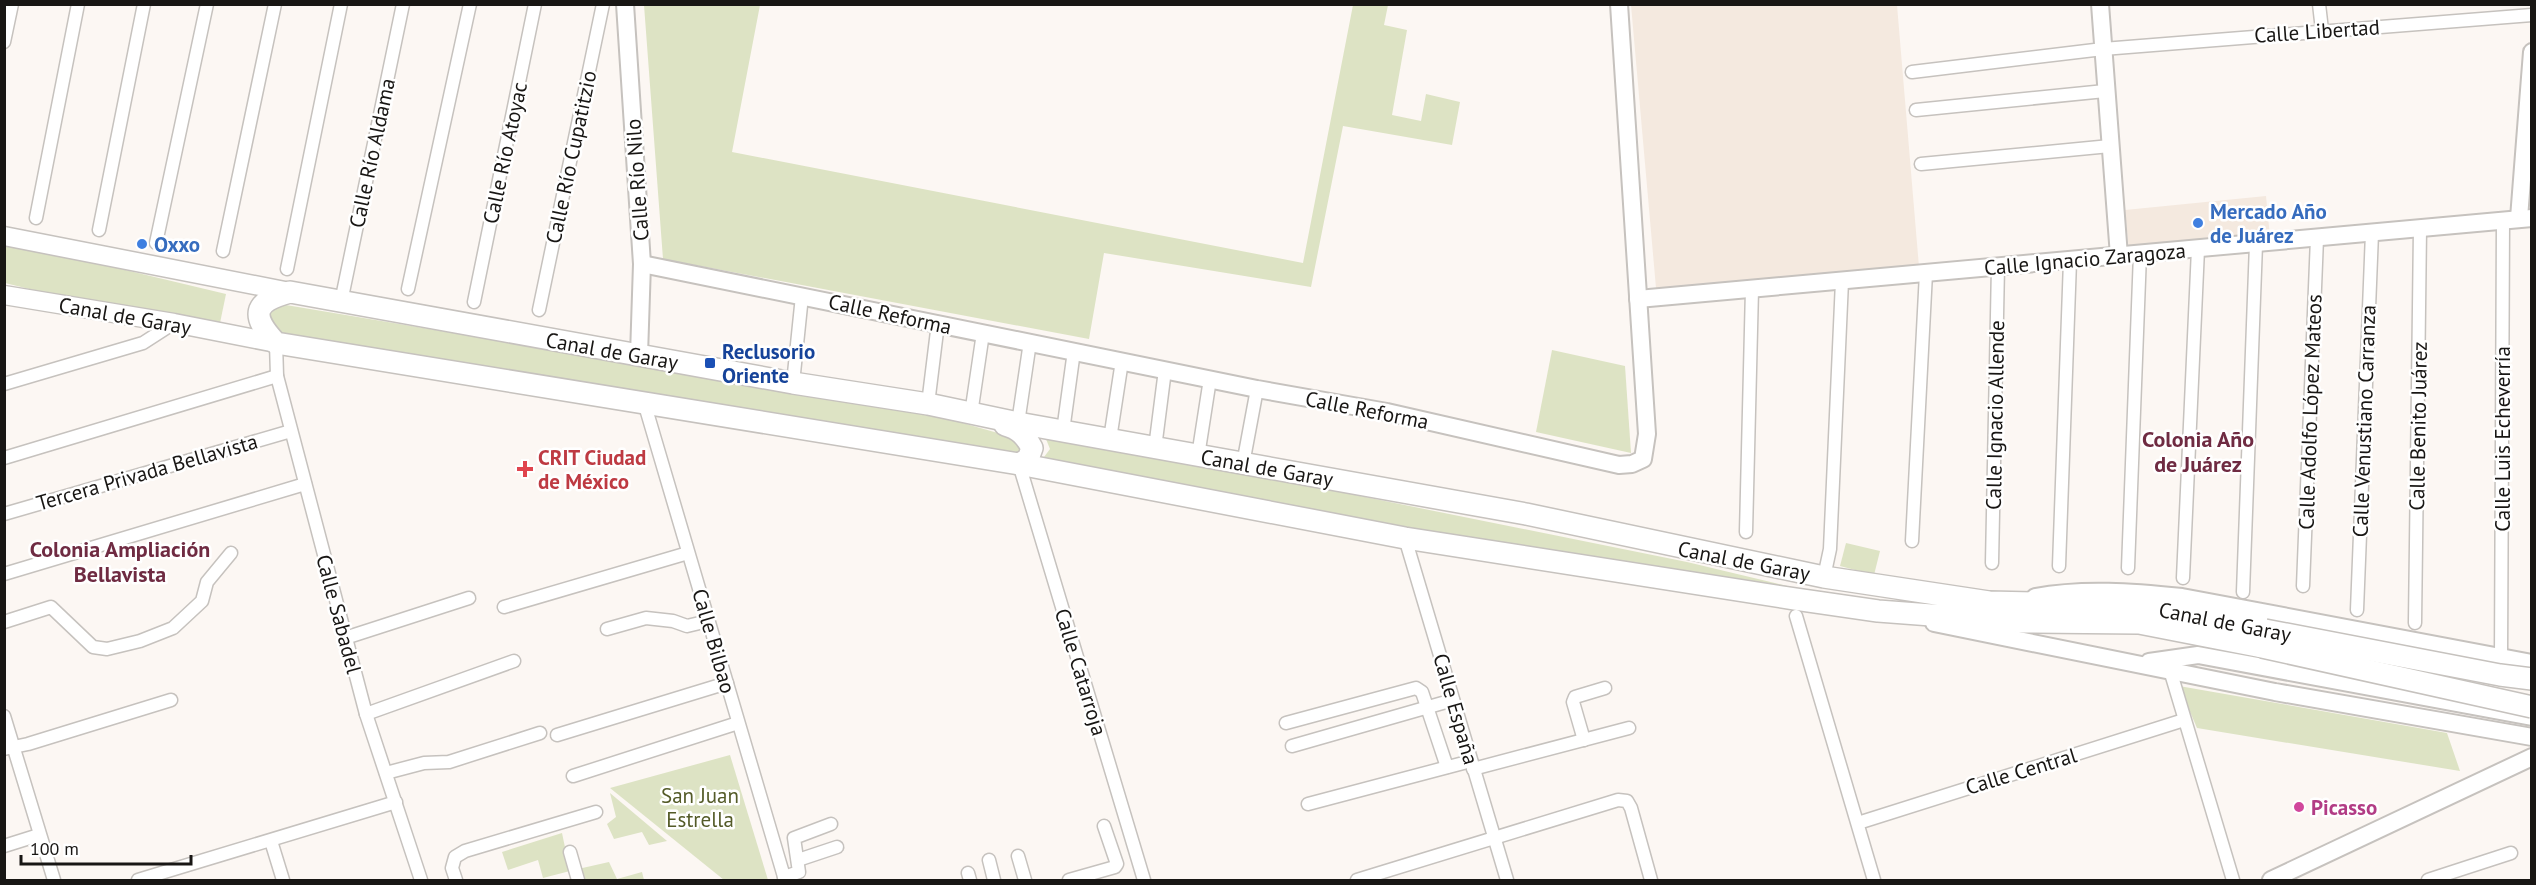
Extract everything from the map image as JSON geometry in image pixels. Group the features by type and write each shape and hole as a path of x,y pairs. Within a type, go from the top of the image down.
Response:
{"highway":[{"name":"Canal de Garay","path":"290,292 793,383 928,404 1018,423 1526,514 1824,577 2005,603 2132,605 2532,707"},
{"path":"276,343 259,321 258,310 265,301 290,292"},
{"name":"Canal de Garay","path":"276,343 1019,464 1405,538 1878,611 2024,622 2139,623 2264,638 2532,679"},
{"path":"974,414 1017,429 1027,438 1032,448 1028,459 1019,464"}],"main road":[{"name":"Canal de Garay","path":"4,236 290,292"},
{"name":"Canal de Garay","path":"4,295 174,323 276,343"}],"street":[{"path":"4,42 12,4"},
{"path":"36,218 78,4"},
{"path":"99,230 144,4"},
{"path":"156,243 207,4"},
{"path":"223,251 275,4"},
{"path":"287,269 341,4"},
{"name":"Calle Río Aldama","path":"341,302 403,4"},
{"path":"408,289 470,4"},
{"name":"Calle Río Atoyac","path":"474,302 536,4"},
{"name":"Calle Río Cupatitzio","path":"539,310 603,4"},
{"name":"Calle Río Nilo","path":"625,4 642,264 639,355"},
{"name":"Calle Reforma","path":"642,264 1257,389 1387,412 1619,465 1632,464 1643,459 1647,434 1619,4"},
{"path":"2100,4 2119,256"},
{"path":"2319,4 2322,30"},
{"name":"Calle Libertad","path":"1912,72 2103,49 2532,15"},
{"path":"2518,219 2532,52"},
{"path":"1916,110 2105,91"},
{"path":"1922,164 2110,146"},
{"name":"Calle Ignacio Zaragoza","path":"1638,299 2518,219"},
{"name":"Calle Luis Echeverría","path":"2495,656 2518,219"},
{"name":"Calle Benito Juárez","path":"2415,623 2420,229"},
{"name":"Calle Venustiano Carranza","path":"2357,610 2372,233"},
{"name":"Calle Adolfo López Mateos","path":"2302,586 2317,238"},
{"path":"2244,592 2256,244"},
{"path":"2183,579 2198,249"},
{"path":"2128,568 2140,254"},
{"path":"2059,566 2070,261"},
{"name":"Calle Ignacio Allende","path":"1992,563 1998,267"},
{"path":"1912,541 1926,273"},
{"path":"1824,577 1830,549 1842,281"},
{"path":"1746,532 1752,289"},
{"path":"793,383 802,296"},
{"path":"4,384 143,343 174,323"},
{"path":"928,404 938,323"},
{"path":"974,414 983,333"},
{"path":"1018,423 1030,342"},
{"name":"Calle Sabadel","path":"276,343 277,376 345,638 366,714 421,880"},
{"path":"1063,431 1074,351"},
{"path":"1110,439 1122,362"},
{"path":"1155,448 1165,370"},
{"path":"4,458 277,376"},
{"path":"1198,456 1210,379"},
{"path":"1244,464 1257,389"},
{"name":"Calle Bilbao","path":"644,402 784,879"},
{"name":"Tercera Privada Bellavista","path":"4,514 291,431"},
{"name":"Calle Catarroja","path":"1019,464 1144,880"},
{"path":"4,574 305,484"},
{"name":"Calle España","path":"1405,538 1508,880"},
{"path":"4,622 51,607 93,647 107,649 140,641 173,628 202,601 207,582 231,553"},
{"path":"504,607 688,553"},
{"path":"2005,603 2060,592 2138,592 2182,597 2532,663"},
{"path":"345,638 469,598"},
{"name":"Canal de Garay","path":"1878,611 2136,663 2171,664 2275,692 2532,737"},
{"path":"1796,616 1874,880"},
{"path":"607,629 646,618 673,621 687,626 708,621"},
{"path":"2233,880 2184,720 2171,664 2198,655 2532,717"},
{"path":"2475,707 2494,696 2500,680 2495,656"},
{"path":"366,714 514,661"},
{"path":"557,735 727,683"},
{"path":"1286,723 1416,688 1422,692 1447,767"},
{"path":"1584,740 1573,702 1575,697 1605,688"},
{"path":"9,749 171,700"},
{"path":"1292,746 1453,700"},
{"path":"4,716 9,749 54,880"},
{"name":"Calle Central","path":"1858,823 2184,720"},
{"path":"573,776 738,723"},
{"path":"1308,804 1447,767 1472,765 1629,728"},
{"path":"386,773 424,763 449,762 540,733"},
{"path":"2271,880 2532,757"},
{"path":"1357,880 1618,800 1627,801 1631,808 1651,880"},
{"path":"138,880 396,802"},
{"path":"456,880 452,868 455,857 465,851 596,812"},
{"path":"799,871 794,838 831,824"},
{"path":"1069,880 1116,867 1117,864 1104,826"},
{"path":"4,846 39,835"},
{"path":"271,841 284,880"},
{"path":"784,879 837,847"},
{"path":"570,852 578,880"},
{"path":"2428,880 2511,853"},
{"path":"1018,856 1025,880"},
{"path":"989,860 994,880"}],"shaded area":[{"path":"1631,5 1897,5 1919,267 1656,288"},
{"name":"Mercado Año de Juárez","path":"2266,196 2270,237 2129,251 2125,210"}],"green space":[{"path":"644,5 760,5 732,152 1303,263 1353,5 1388,5 1384,25 1407,30 1392,115 1421,121 1426,94 1460,102 1452,145 1343,126 1311,287 1104,253 1089,339 663,259"},
{"path":"5,245 96,263 226,294 220,323 90,304 5,283"},
{"path":"280,304 924,412 1022,440 1025,448 1019,457 273,333 268,325 270,306"},
{"path":"1552,350 1625,366 1631,453 1536,432"},
{"path":"1038,431 1687,562 1816,593 1685,575 1032,462 1044,457 1050,449 1046,439"},
{"path":"1846,543 1880,551 1874,575 1840,566"},
{"path":"2179,686 2447,733 2460,771 2197,728"},
{"name":"San Juan Estrella","path":"730,755 768,880 724,880 610,788"},
{"path":"610,793 667,841 649,845 642,832 614,839 607,824 616,817"},
{"path":"562,833 570,871 543,878 538,860 508,870 502,852"},
{"path":"609,862 617,879 642,872 644,880 582,880 578,869"}],"place":[{"name":"Mercado Año de Juárez","path":"2198,223"},
{"name":"Oxxo","path":"142,244"},
{"name":"Reclusorio Oriente","path":"710,363"},
{"name":"CRIT Ciudad de México","path":"525,469"},
{"name":"Picasso","path":"2299,807"}],"district":[{"name":"Colonia Año de Juárez","path":"2198,452"},
{"name":"Colonia Ampliación Bellavista","path":"120,562"}]}
